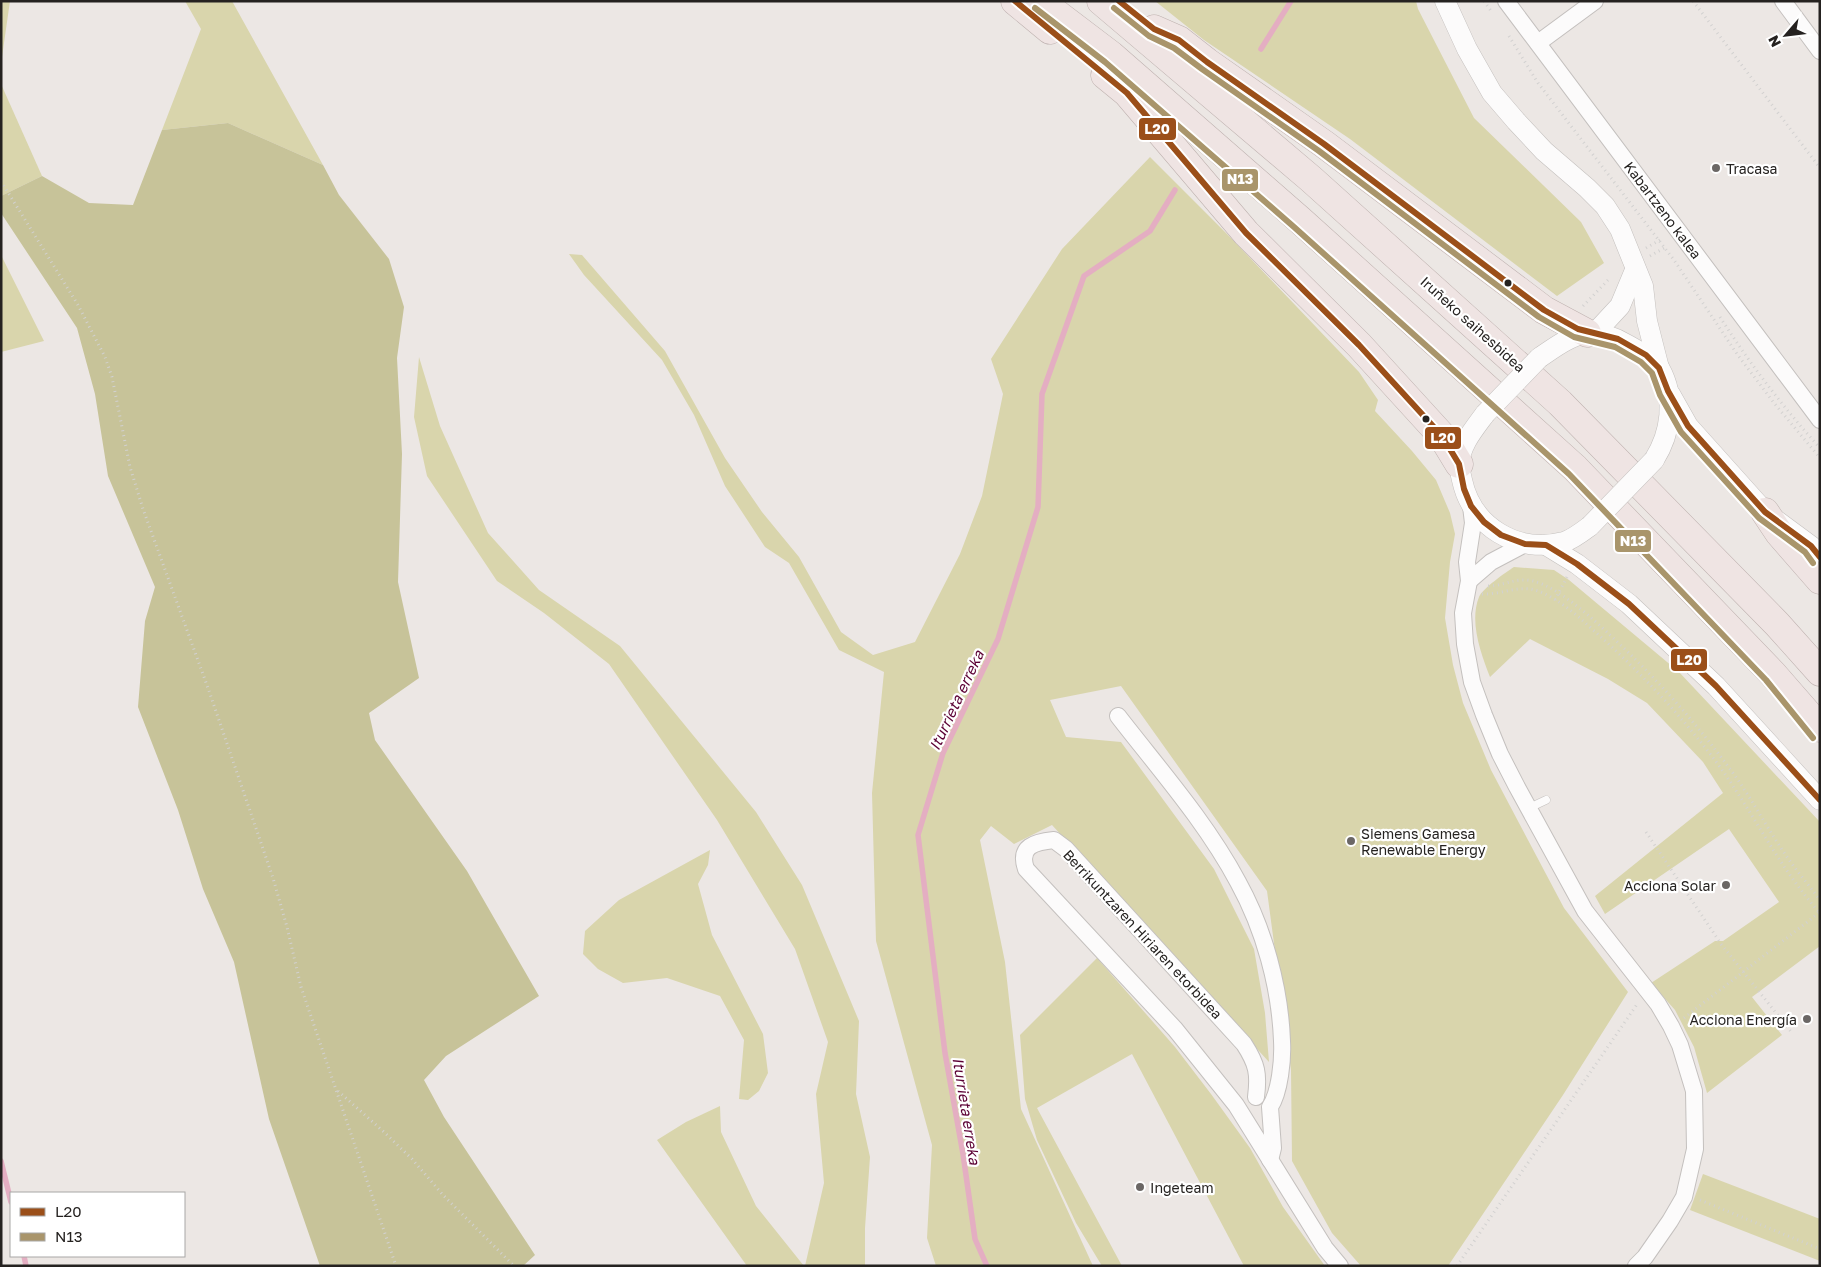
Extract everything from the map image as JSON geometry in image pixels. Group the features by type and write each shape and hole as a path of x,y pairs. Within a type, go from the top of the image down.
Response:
{"highway":[{"path":"1015,1 1127,93 1246,233 1359,345 1442,436 1459,464"},
{"path":"1040,1 1118,61 1300,220 1576,468 1773,674 1820,728"},
{"name":"Iruñeko saihesbidea","path":"1101,1 1311,179 1560,402 1777,624 1820,672"},
{"path":"1119,1 1154,29 1322,175 1388,237 1441,296"},
{"path":"1154,29 1179,40 1207,62 1324,144 1544,310 1587,326"},
{"path":"1765,512 1785,540 1820,580"},
{"path":"1773,674 1820,733"}],"street":[{"path":"1445,1 1466,49 1492,93 1544,151 1605,206 1620,229 1632,255 1642,263 1646,321 1659,368 1668,390 1688,426 1765,512 1817,550"},
{"name":"Kabartzeno kalea","path":"1506,1 1820,420"},
{"path":"1538,44 1595,1"},
{"path":"1783,1 1817,43"},
{"path":"1477,586 1467,562 1473,523 1471,506 1464,488 1459,464 1465,442 1485,414 1539,358 1620,306 1642,263"},
{"path":"1587,326 1618,339 1646,355 1659,368"},
{"path":"1471,506 1484,522 1501,535 1525,544 1546,545 1566,542 1590,526 1654,460 1662,448 1667,433 1670,412 1668,390"},
{"path":"1525,544 1491,562 1463,613 1465,644 1472,682 1500,754 1585,911 1658,1004 1671,1026 1680,1045 1694,1091 1695,1149 1684,1197 1645,1257 1636,1266"},
{"path":"1546,545 1577,564 1636,611 1716,686 1820,800"},
{"name":"Berrikuntzaren Hiriaren etorbidea","path":"1118,716 1203,826 1238,882 1254,916 1268,956 1282,1021 1282,1052 1275,1100 1263,1102"},
{"name":"Berrikuntzaren Hiriaren etorbidea","path":"1270,1160 1273,1148 1258,1075 1254,1058 1244,1044 1066,849 1054,840 1037,842 1026,850 1023,860 1026,869 1175,1029 1236,1105 1270,1160 1325,1248 1340,1266"},
{"path":"1236,1105 1263,1102"}],"lane":[{"path":"1529,808 1546,800"}],"path":[{"path":"1693,1 1820,168"},
{"path":"1522,55 1538,83 1665,247 1737,354 1774,403 1820,458"},
{"path":"1,181 78,305 108,364 130,467 143,510 208,688 273,878 301,987 328,1068 338,1091 396,1266"},
{"path":"1645,248 1666,236"},
{"path":"1642,263 1671,244"},
{"path":"1587,326 1613,276"},
{"path":"1554,600 1569,574"},
{"path":"1477,586 1494,586 1518,579 1534,581 1558,593 1592,618 1678,703 1728,766 1783,852 1820,900"},
{"path":"1477,586 1488,594 1526,588 1538,591 1580,618 1610,646 1673,710 1717,764 1784,868 1819,913 1685,1018 1671,1026"},
{"path":"1646,832 1721,944 1792,1034"},
{"path":"1457,1266 1640,999"},
{"path":"338,1091 384,1132 443,1195 514,1266"},
{"path":"1684,1197 1696,1198 1820,1249"}],"shaded area":[{"path":"1,1 10,1 1,64"},
{"path":"185,1 232,1 323,165 228,123 162,130 201,29"},
{"path":"1155,1 1416,1 1418,9 1474,118 1581,222 1604,263 1557,296 1350,139 1204,40"},
{"path":"1,84 42,176 1,196"},
{"path":"228,123 323,165 339,195 389,259 404,307 397,358 402,454 398,582 419,678 369,713 375,740 467,871 539,996 446,1056 424,1080 444,1117 535,1255 523,1266 320,1266 269,1119 234,962 203,889 178,810 138,707 145,621 155,587 108,476 95,394 77,328 1,213 1,196 42,176 89,203 133,205 162,130"},
{"path":"1150,157 1231,238 1359,372 1378,400 1375,411 1436,480 1450,513 1455,534 1450,562 1445,618 1453,665 1463,703 1491,770 1564,908 1628,992 1563,1095 1448,1266 1361,1266 1332,1233 1292,1161 1291,1070 1267,891 1121,686 1050,700 1066,737 1121,742 1214,869 1254,949 1265,1013 1269,1062 1052,825 1014,844 991,826 980,840 1005,962 1021,1109 1093,1266 936,1266 927,1238 932,1145 876,941 872,793 884,672 839,650 789,563 765,547 725,486 694,415 662,360 584,275 569,254 582,255 665,351 725,458 762,512 799,557 841,632 873,655 915,642 960,554 982,496 1003,394 991,359 1062,249"},
{"path":"1,255 44,341 1,352"},
{"path":"419,357 440,426 488,533 539,590 620,646 756,812 802,885 859,1021 856,1094 870,1157 865,1228 865,1266 805,1266 824,1183 816,1094 828,1042 795,949 717,820 609,664 544,613 497,581 427,476 414,417"},
{"path":"1514,567 1554,570 1569,580 1679,672 1820,822 1820,946 1752,997 1782,1035 1707,1093 1694,1047 1675,1010 1651,983 1715,941 1723,941 1779,902 1729,829 1605,914 1595,896 1723,793 1703,762 1647,703 1608,679 1530,639 1490,677 1477,638 1476,607 1481,594"},
{"path":"710,850 708,865 698,884 712,935 763,1034 768,1073 759,1091 748,1100 739,1099 744,1040 720,996 667,978 623,983 598,969 583,954 585,931 619,900"},
{"path":"1097,958 1175,1047 1211,1094 1250,1148 1283,1207 1325,1266 1244,1266 1132,1054 1037,1108 1122,1266 1102,1266 1076,1223 1037,1140 1025,1099 1020,1035"},
{"path":"720,1106 721,1132 756,1206 804,1266 747,1266 657,1140 686,1122"},
{"path":"1703,1174 1820,1219 1820,1261 1690,1210"}],"waterway":[{"path":"1261,49 1291,1"},
{"name":"Iturrieta erreka","path":"987,1266 975,1239 963,1154 945,1053 918,835 943,753 998,639 1038,507 1042,394 1084,276 1150,231 1175,190"},
{"path":"1,1161 10,1198"},
{"path":"24,1257 26,1266"}],"transit line":[{"name":"L20","path":"1015,1 1127,93 1246,233 1359,345 1442,436 1459,464 1464,489 1471,506 1484,522 1501,535 1525,544 1546,545 1577,564 1629,604 1716,686 1820,800"},
{"name":"L20","path":"1119,1 1154,29 1179,40 1207,62 1324,144 1544,310 1578,329 1618,339 1646,355 1659,368 1668,391 1688,426 1765,512 1811,546 1820,557"},
{"name":"N13","path":"1035,8 1105,62 1294,227 1569,474 1766,680 1813,738"},
{"name":"N13","path":"1114,8 1149,36 1174,48 1319,151 1539,317 1574,337 1615,347 1641,362 1652,373 1660,395 1681,432 1759,518 1805,552 1813,563"}],"place":[{"name":"Tracasa","path":"1716,168"},
{"name":"Siemens Gamesa Renewable Energy","path":"1351,841"},
{"name":"Acciona Solar","path":"1726,885"},
{"name":"Acciona Energía","path":"1807,1019"},
{"name":"Ingeteam","path":"1140,1187"}]}
